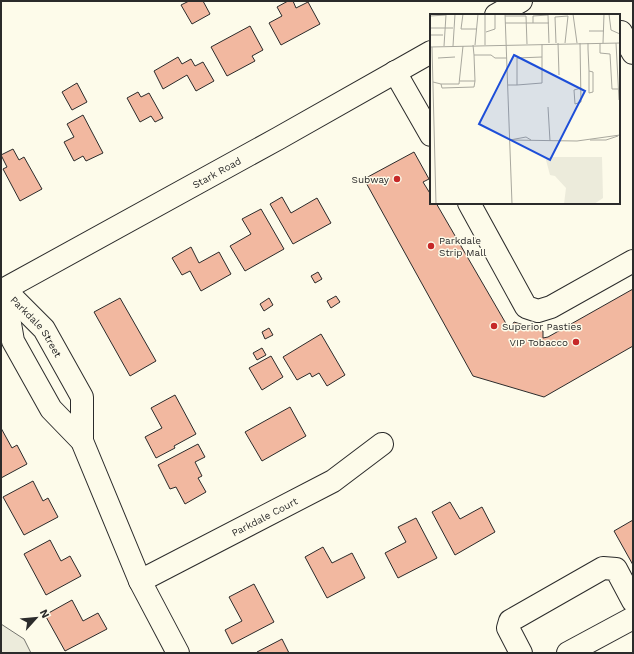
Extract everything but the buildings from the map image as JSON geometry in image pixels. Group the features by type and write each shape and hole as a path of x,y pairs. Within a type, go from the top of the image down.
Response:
{"street":[{"path":"498,14 521,1"},
{"path":"620,33 621,32 633,53"},
{"name":"Stark Road","path":"2,290 279,138 430,53"},
{"path":"395,72 430,133"},
{"path":"470,204 526,307 538,311 551,307 633,260"},
{"name":"Parkdale Street","path":"2,290 44,329 82,397 82,441"},
{"name":"Parkdale Street","path":"2,290 13,341 51,409 82,441 140,581 178,653"},
{"name":"Parkdale Court","path":"140,581 333,481 382,444"},
{"path":"521,653 508,628 510,621 603,568 616,569 633,601"},
{"path":"568,653 633,618"}],"shaded area":[{"path":"1,624 24,639 31,653 1,653"}],"place":[{"name":"Subway","path":"397,179"},
{"name":"Parkdale Strip Mall","path":"431,246"},
{"name":"Superior Pasties","path":"494,326"},
{"name":"VIP Tobacco","path":"576,342"}]}
